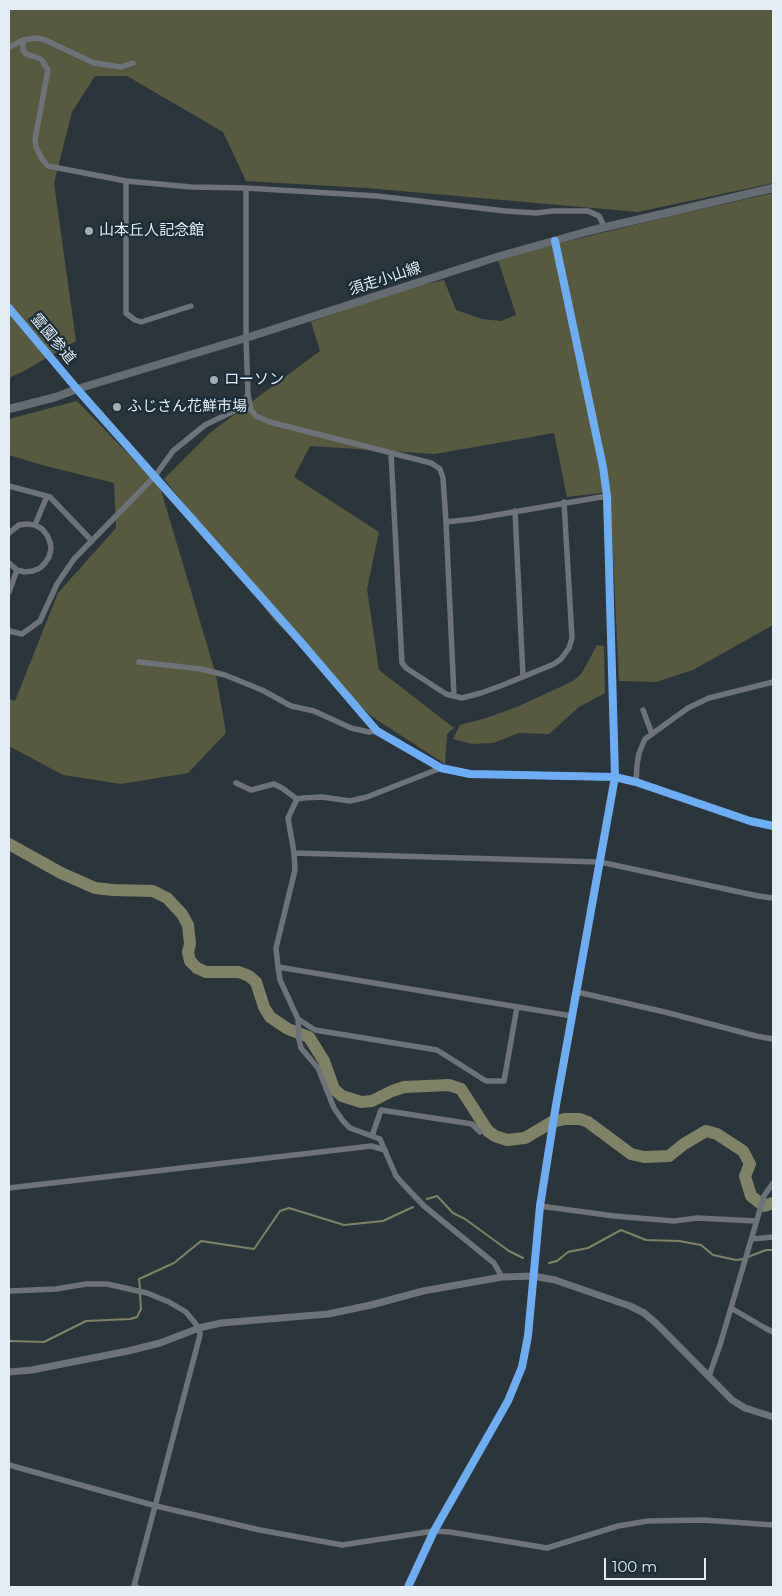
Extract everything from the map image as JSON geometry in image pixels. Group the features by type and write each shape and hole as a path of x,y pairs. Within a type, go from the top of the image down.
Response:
{"main road":[{"name":"須走小山線","path":"9,408 56,397 500,256 605,228 773,188"}],"street":[{"path":"9,47 23,40 37,38 45,40 94,64 121,67 133,63"},
{"path":"23,40 23,50 26,54 41,60 46,64 48,70 35,139 36,148 48,166 126,181 192,187 246,188 377,196 536,213 588,211 599,216 605,228"},
{"path":"126,181 126,313 141,322 191,306"},
{"path":"246,188 246,338 248,394 251,410 261,419 431,463 440,469 443,478 446,522 454,696"},
{"path":"408,1587 434,1531 515,1386 522,1366 528,1336 540,1206 552,1130 615,777 607,496 603,467 555,241"},
{"name":"霊園参道","path":"9,308 77,389 300,641 376,731"},
{"path":"9,631 22,634 40,621 57,584 74,559 154,476 173,451 205,426 244,405 248,394"},
{"path":"391,454 402,663 406,668 446,694 462,698 481,693 542,670 561,660 569,648 572,638 564,502"},
{"path":"9,486 50,497 92,540"},
{"path":"35,526 47,496"},
{"path":"446,522 607,496"},
{"path":"515,511 523,677"},
{"path":"9,533 19,526 27,524 35,526 42,529 47,535 51,549 45,563 40,568 32,571 18,570 9,563"},
{"path":"9,592 18,570"},
{"path":"139,662 226,675 262,690 290,706 314,711 351,728 369,732 376,731 441,768 470,774 615,777 636,782 742,819 773,826"},
{"path":"636,782 636,765 645,739 696,703 773,682"},
{"path":"643,710 652,734"},
{"path":"236,783 251,790 274,784 297,799 322,797 350,801 367,797 441,768"},
{"path":"297,799 288,818 296,870 276,948 280,980 298,1022 301,1048 318,1068 334,1108 343,1121 350,1128 380,1139 396,1176 424,1206 494,1263 502,1277"},
{"path":"294,853 600,862 773,898"},
{"path":"278,967 572,1016"},
{"path":"577,992 773,1039"},
{"path":"298,1022 315,1030 438,1050 486,1081 504,1081 517,1007"},
{"path":"372,1136 381,1110 472,1124 480,1132"},
{"path":"9,1188 371,1146 385,1150"},
{"path":"709,1376 720,1346 758,1213 764,1196 773,1183"},
{"path":"540,1206 614,1216 674,1221 698,1218 756,1221"},
{"path":"752,1239 773,1237"},
{"path":"9,1372 32,1370 128,1351 160,1343 199,1328 221,1323 328,1314 423,1291 502,1277 533,1276 555,1280 630,1306 644,1313 732,1400 745,1408 773,1417"},
{"path":"9,1291 56,1289 86,1284 102,1284 134,1290 169,1302 186,1312 199,1328 200,1335 134,1586 137,1587"},
{"path":"731,1308 773,1332"},
{"path":"9,1465 156,1506 260,1530 342,1545 434,1531 547,1548 618,1526 648,1521 703,1520 773,1525"}],"green space":[{"path":"9,9 773,9 773,183 638,212 367,188 246,181 223,132 127,76 95,76 72,112 54,183 76,341 9,378"},
{"path":"773,193 773,625 693,670 656,682 619,681 610,492 567,497 554,433 435,454 310,446 294,477 379,532 367,589 379,670 454,728 447,734 445,764 371,716 273,619 227,557 164,479 211,432 320,351 311,322 400,290 444,280 456,310 482,319 501,321 516,315 498,260 667,217"},
{"path":"77,401 160,487 216,675 226,733 188,773 121,784 63,775 9,746 9,699 15,701 58,593 116,528 114,483 9,455 9,419"},
{"path":"597,645 604,646 605,693 579,707 549,734 519,733 493,743 472,744 453,739 460,725 517,707 573,681 582,673"}],"waterway":[{"path":"9,844 61,873 95,888 153,891 167,898 182,914 188,925 190,961 197,968 206,972 239,972 249,976 256,982 264,1007 270,1017 288,1029 309,1037 324,1061 334,1089 342,1096 361,1102 372,1101 404,1087 449,1085 461,1089 488,1131 495,1136 507,1140 525,1138 552,1122 565,1119 580,1119 588,1122 631,1154 644,1157 669,1156 684,1144 706,1131 717,1134 743,1151 750,1164 745,1176 751,1196 764,1206 773,1203"},
{"path":"427,1199 437,1196 453,1213 465,1219 509,1251 523,1258"},
{"path":"140,1289 139,1279 174,1263 201,1241 254,1249 280,1211 289,1208 344,1225 383,1221 413,1207"},
{"path":"549,1263 557,1261 568,1252 588,1248 621,1230 646,1240 679,1241 701,1245 713,1255 736,1260 744,1259"},
{"path":"748,1257 766,1250 773,1250"},
{"path":"9,1341 44,1342 86,1321 137,1317 141,1309 140,1294"}],"cycle path":[{"path":"408,1587 434,1531 508,1401 522,1367 528,1336 540,1206 556,1105 615,777 607,496 603,467 555,241"},
{"path":"9,308 77,389 377,731 441,768 470,774 615,777 636,782 750,821 773,826"}],"place":[{"name":"山本丘人記念館","path":"89,231"},
{"name":"ローソン","path":"214,380"},
{"name":"ふじさん花鮮市場","path":"117,407"}]}
